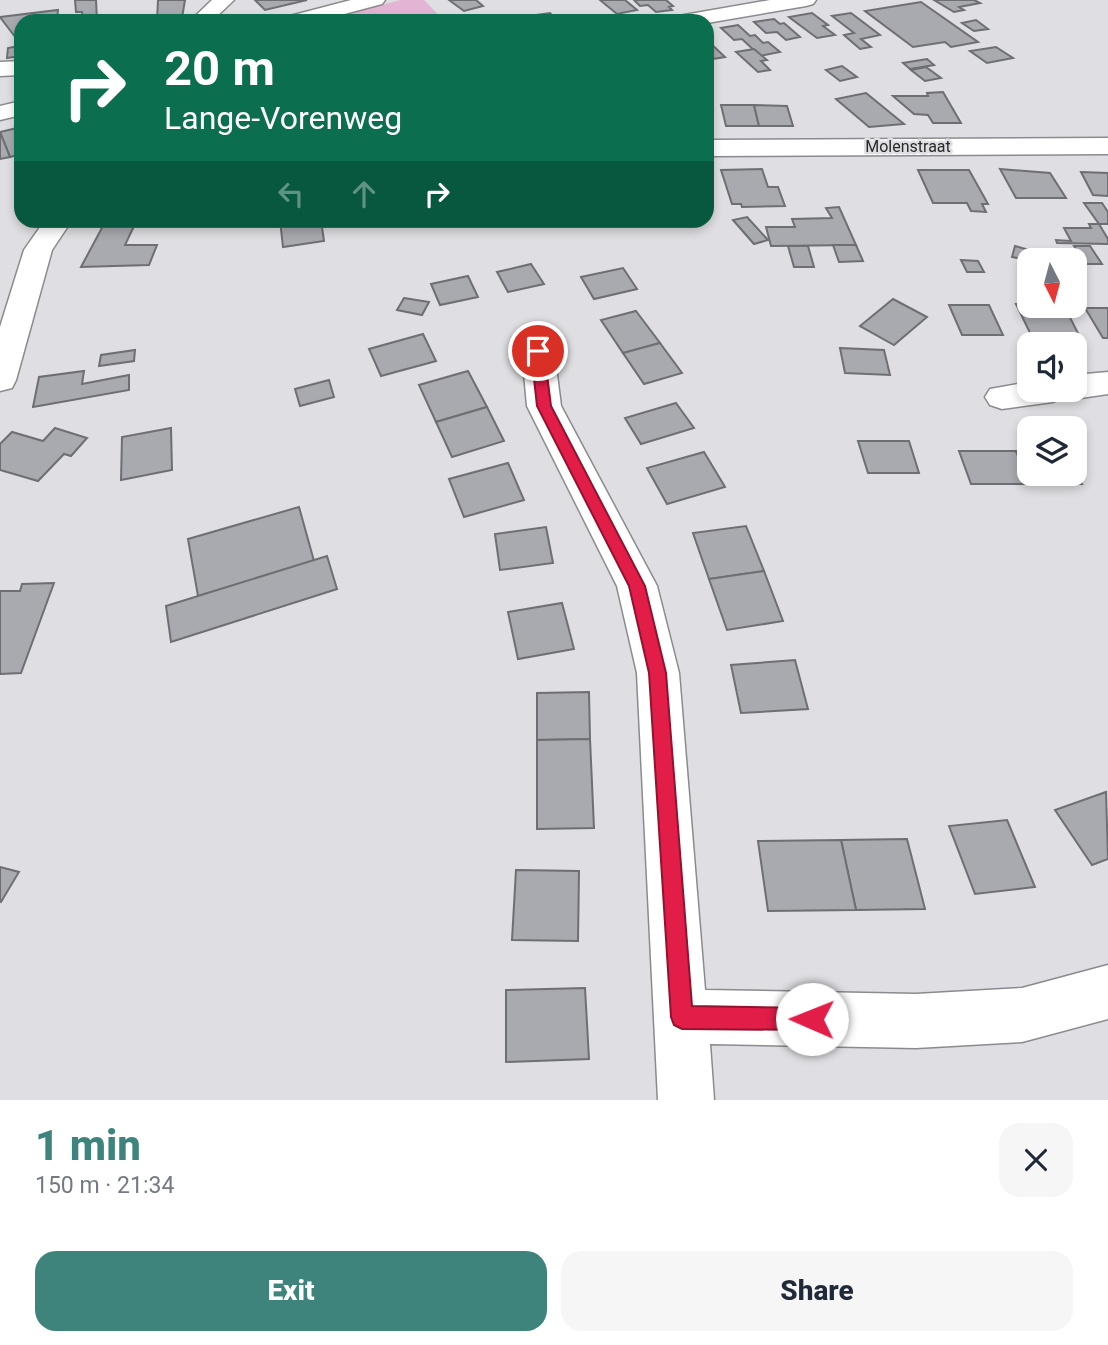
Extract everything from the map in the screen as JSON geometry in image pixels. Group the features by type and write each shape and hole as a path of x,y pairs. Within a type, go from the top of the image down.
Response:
{"street":[{"path":"208,14 224,0"},
{"path":"320,14 375,0"},
{"path":"714,16 806,0"},
{"name":"Molenstraat","path":"714,148 1108,146"},
{"path":"0,380 37,250 53,228"},
{"path":"538,351 544,406 637,586 658,673 686,1100"},
{"path":"1087,385 1108,383"},
{"path":"1002,397 1017,395"},
{"path":"682,1017 916,1021 1022,1015 1108,992"}],"shaded area":[{"path":"401,0 424,0 437,14 344,14"}],"building":[{"path":"75,0 96,0 97,14 76,12"},
{"path":"158,0 185,0 183,14 157,14"},
{"path":"255,0 307,0 265,10"},
{"path":"449,0 476,0 483,6 464,11"},
{"path":"600,0 625,0 637,10 617,14"},
{"path":"634,0 666,0 673,6 669,7 672,10 656,12 648,5 640,6"},
{"path":"934,0 974,0 980,3 959,7 964,10 954,12"},
{"path":"921,2 978,42 951,47 945,42 913,47 865,11"},
{"path":"58,10 58,14 25,14"},
{"path":"812,13 828,25 823,26 835,35 817,38 789,17"},
{"path":"851,13 880,35 861,39 871,47 860,49 844,35 854,33 832,16"},
{"path":"14,15 14,35 0,17"},
{"path":"774,19 780,24 784,23 800,37 786,40 777,32 766,33 754,22"},
{"path":"976,20 988,29 974,31 962,23"},
{"path":"738,25 750,36 755,35 763,43 768,42 780,52 760,56 742,39 734,40 721,28"},
{"path":"14,47 14,57 7,58 8,48"},
{"path":"714,47 725,57 714,59"},
{"path":"996,47 1013,58 987,63 970,51"},
{"path":"754,49 767,60 761,61 770,70 758,72 736,52"},
{"path":"927,59 934,65 910,69 903,63"},
{"path":"842,66 857,77 840,81 826,70"},
{"path":"926,67 941,78 925,81 911,70"},
{"path":"943,92 961,123 933,123 928,115 914,114 893,96 928,96 927,93"},
{"path":"866,93 904,124 869,127 836,99"},
{"path":"721,105 754,105 759,126 726,126"},
{"path":"754,105 787,106 793,126 759,126"},
{"path":"14,129 14,156 10,157 0,132"},
{"path":"0,132 10,157 0,159"},
{"path":"762,169 768,187 778,187 785,206 742,207 741,204 732,204 721,170"},
{"path":"1000,169 1050,173 1066,198 1016,198"},
{"path":"918,170 969,170 988,204 982,204 986,212 971,211 967,203 933,203"},
{"path":"1081,172 1108,173 1108,196 1093,195"},
{"path":"1084,203 1102,203 1108,212 1108,224 1099,224"},
{"path":"839,207 856,245 771,246 766,227 795,227 792,219 832,218 826,208"},
{"path":"747,217 768,240 754,244 733,220"},
{"path":"1089,224 1099,224 1108,244 1057,243 1056,240 1071,241 1064,228 1091,228"},
{"path":"102,228 133,228 125,245 157,245 149,265 81,267"},
{"path":"281,228 322,228 324,241 283,247"},
{"path":"833,245 856,245 863,261 839,262"},
{"path":"788,246 808,246 814,267 794,267"},
{"path":"1015,246 1022,248 1017,248 1017,258 1012,257"},
{"path":"1074,246 1090,246 1102,264 1087,264 1087,248"},
{"path":"961,260 978,261 984,272 967,272"},
{"path":"531,264 544,284 508,292 497,272"},
{"path":"623,268 637,289 594,299 581,277"},
{"path":"468,276 478,297 440,305 431,284"},
{"path":"404,298 429,302 422,315 397,310"},
{"path":"893,299 927,317 894,345 860,326"},
{"path":"949,305 989,305 1003,335 962,335"},
{"path":"1087,308 1108,308 1108,338 1103,338"},
{"path":"636,311 660,343 623,353 601,320"},
{"path":"1023,318 1070,318 1077,332 1030,332"},
{"path":"423,334 436,361 381,376 369,349"},
{"path":"660,343 682,373 644,384 623,353"},
{"path":"840,348 884,350 890,375 845,373"},
{"path":"135,350 134,361 99,366 101,355"},
{"path":"84,371 82,384 129,375 129,390 33,407 39,377"},
{"path":"468,371 487,407 436,422 419,385"},
{"path":"329,380 334,397 300,406 295,389"},
{"path":"676,403 694,428 641,444 625,418"},
{"path":"487,407 504,441 452,457 436,422"},
{"path":"55,428 87,438 71,456 64,454 38,481 0,470 0,444 12,432 43,441"},
{"path":"171,428 172,470 121,480 122,437"},
{"path":"858,441 909,441 919,473 868,473"},
{"path":"959,451 1016,451 1017,484 971,484"},
{"path":"704,452 725,487 667,504 647,468"},
{"path":"508,463 524,500 464,517 449,479"},
{"path":"299,507 314,561 198,596 188,539"},
{"path":"746,526 764,571 709,579 693,533"},
{"path":"546,527 553,563 500,570 495,534"},
{"path":"327,556 337,589 171,642 166,606"},
{"path":"764,571 783,621 727,630 709,579"},
{"path":"54,583 21,673 0,674 0,591 20,591 22,584"},
{"path":"562,603 574,649 518,659 508,612"},
{"path":"795,660 808,709 741,713 731,665"},
{"path":"589,692 590,739 537,740 537,693"},
{"path":"590,739 594,828 537,829 537,740"},
{"path":"1106,792 1108,859 1092,865 1055,810"},
{"path":"1007,820 1035,887 975,894 949,826"},
{"path":"907,839 925,909 856,910 841,840"},
{"path":"841,840 856,910 768,911 758,841"},
{"path":"0,867 19,872 1,902 0,901"},
{"path":"516,870 579,871 578,941 512,940"},
{"path":"585,988 589,1059 506,1062 506,990"}],"route":[{"path":"538,351 544,406 637,586 658,673 682,1017 812,1019"}]}
